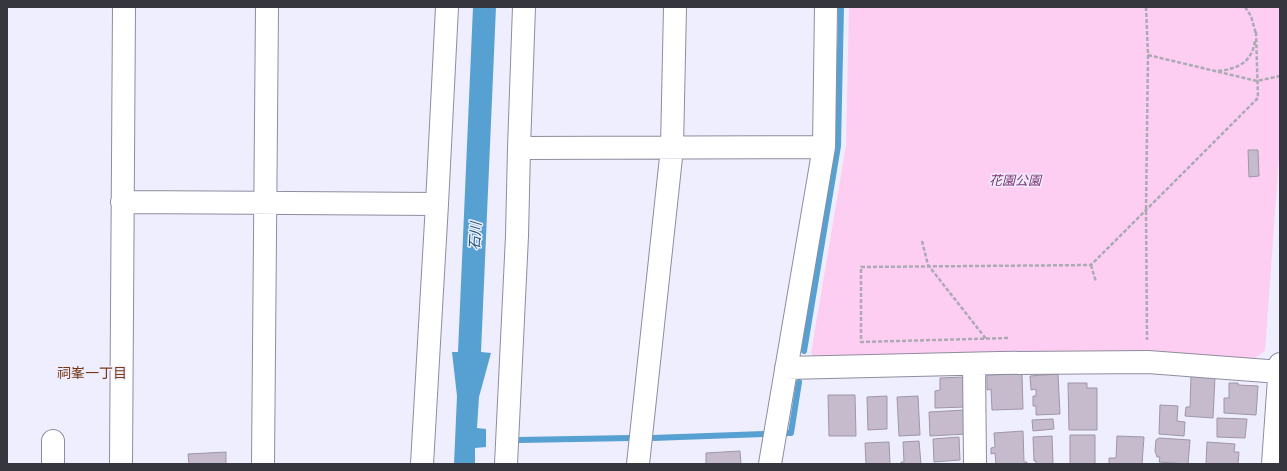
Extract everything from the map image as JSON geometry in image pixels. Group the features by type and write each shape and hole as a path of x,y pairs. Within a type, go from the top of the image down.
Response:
{"street":[{"path":"121,464 124,7"},
{"path":"263,464 267,7"},
{"path":"422,464 447,7"},
{"path":"506,464 517,236 524,7"},
{"path":"638,464 672,148 675,7"},
{"path":"770,464 824,148 826,7"},
{"path":"519,148 824,148"},
{"path":"122,202 437,204"},
{"path":"786,368 1148,362 1280,369 1273,464"},
{"path":"974,364 976,464"},
{"path":"53,441 53,464"}],"path":[{"path":"1146,7 1148,55 1146,209 1147,340"},
{"path":"1008,338 861,342 861,267 928,265 1091,265 1258,98 1256,32 1251,16 1245,7"},
{"path":"1214,71 1231,70 1245,63 1254,48 1256,32"},
{"path":"1148,55 1257,81 1280,76"},
{"path":"922,241 928,265 990,344"},
{"path":"1091,265 1096,282"}],"green space":[{"name":"花園公園","path":"849,7 1280,7 1280,144 1265,351 1253,359 1145,351 816,358 811,353 846,145"}],"water":[{"name":"石川","path":"473,7 496,7 481,352 491,353 479,397 477,428 486,429 486,447 475,448 475,464 454,464 457,396 452,352 458,352"}],"building":[{"path":"1248,150 1258,150 1259,176 1249,177"},
{"path":"1022,374 1023,409 992,410 991,389 987,390 987,375"},
{"path":"1058,374 1060,414 1036,415 1036,406 1033,406 1033,396 1036,396 1036,389 1031,390 1030,376"},
{"path":"1191,376 1215,377 1213,418 1185,416 1186,407 1190,407"},
{"path":"964,377 965,407 935,408 935,391 940,390 940,378"},
{"path":"1068,383 1087,383 1087,388 1097,388 1097,430 1069,430"},
{"path":"1229,383 1258,386 1256,415 1224,413 1224,398 1229,398"},
{"path":"828,395 855,395 856,436 829,436"},
{"path":"887,396 887,429 868,430 867,397"},
{"path":"918,396 920,435 899,436 897,397"},
{"path":"1160,405 1178,406 1177,421 1185,422 1184,436 1159,434"},
{"path":"965,410 966,434 930,436 929,412"},
{"path":"1217,418 1247,419 1245,438 1217,437"},
{"path":"1053,419 1054,429 1033,431 1032,420"},
{"path":"1023,431 1024,462 1027,462 1027,464 996,464 995,453 991,454 991,448 995,447 994,433"},
{"path":"1070,435 1095,435 1095,464 1070,464"},
{"path":"1052,436 1053,464 1036,464 1036,461 1034,461 1033,437"},
{"path":"1117,436 1144,437 1142,464 1109,464 1109,458 1116,458"},
{"path":"959,437 960,460 934,462 933,439"},
{"path":"1159,438 1190,440 1188,464 1159,462 1160,457 1157,457 1155,451 1156,440"},
{"path":"919,441 921,464 901,464 901,462 904,462 903,442"},
{"path":"889,442 890,464 866,464 865,443"},
{"path":"1207,442 1235,444 1234,452 1239,452 1238,464 1206,464"},
{"path":"740,451 741,464 706,464 706,453"},
{"path":"226,452 226,464 189,464 188,454"}],"waterway":[{"path":"804,351 838,146 841,7"},
{"path":"784,433 791,433 799,382"},
{"path":"652,438 765,434"},
{"path":"518,440 631,438"}],"district":[{"name":"祠峯一丁目","path":"92,373"}]}
